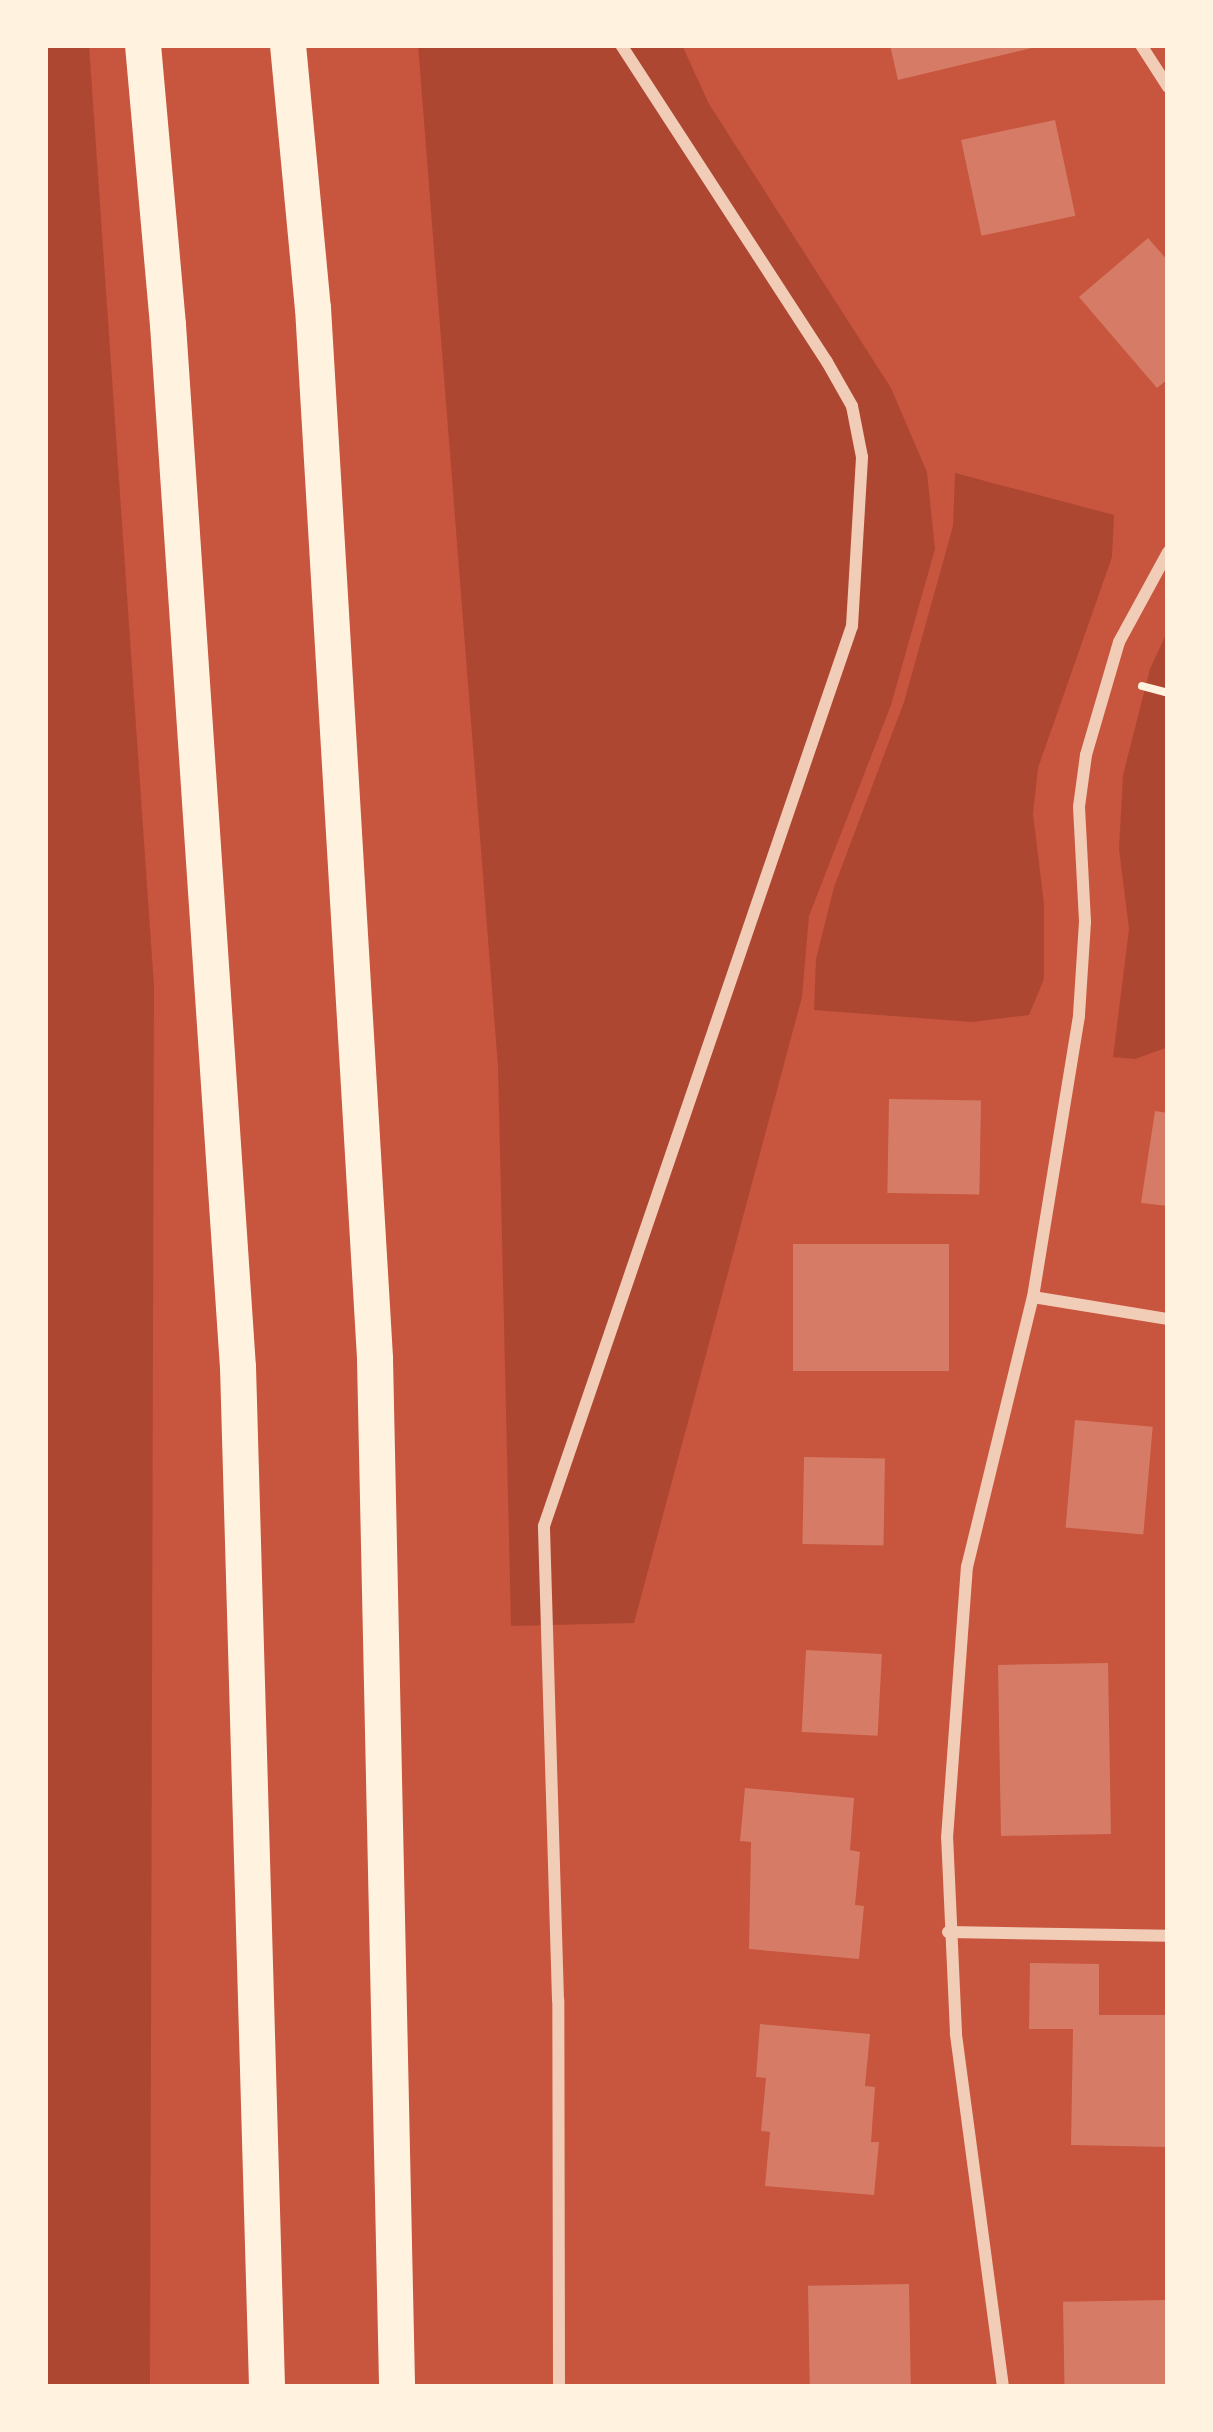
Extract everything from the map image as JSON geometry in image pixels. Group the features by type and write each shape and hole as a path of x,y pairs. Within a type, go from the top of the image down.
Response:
{"highway":[{"path":"143,45 168,325 238,1367 267,2387"},
{"path":"288,45 313,308 375,1359 397,2387"}],"street":[{"path":"560,2387 558,2000 544,1526 852,626 861,481 852,406 621,45"},
{"path":"1141,45 1168,87"},
{"path":"1004,2387 960,2068 949,1932 950,1744 965,1584 1033,1298 1079,1016 1085,922 1078,807 1086,755 1119,642 1168,552"},
{"path":"1033,1298 1168,1319"},
{"path":"949,1932 1168,1936"}],"shaded area":[{"path":"45,45 89,45 154,986 150,2387 45,2387"},
{"path":"418,45 682,45 709,104 891,388 927,472 935,549 891,705 809,916 802,997 634,1623 511,1626 498,1067"},
{"path":"955,473 1114,515 1112,557 1038,768 1033,814 1044,904 1044,979 1029,1015 972,1022 814,1010 816,959 834,887 904,702 953,526"},
{"path":"1168,630 1168,1047 1135,1059 1113,1057 1129,929 1119,849 1123,775 1150,669"}],"building":[{"path":"890,45 1036,45 1036,47 898,80"},
{"path":"1055,120 1075,216 981,236 961,140"},
{"path":"1148,238 1168,261 1168,379 1157,388 1079,297"},
{"path":"889,1099 981,1101 979,1195 887,1193"},
{"path":"1155,1111 1168,1113 1168,1206 1141,1203"},
{"path":"793,1244 949,1244 949,1371 793,1371"},
{"path":"1075,1420 1153,1427 1143,1534 1066,1528"},
{"path":"804,1457 885,1458 883,1545 802,1544"},
{"path":"806,1650 882,1654 878,1736 802,1732"},
{"path":"1108,1663 1111,1834 1001,1836 998,1665"},
{"path":"745,1788 854,1798 850,1850 860,1852 855,1905 864,1906 859,1959 749,1949 751,1842 740,1841"},
{"path":"1030,1963 1099,1964 1099,2015 1168,2015 1168,2147 1071,2145 1073,2029 1029,2029"},
{"path":"760,2024 870,2034 865,2086 875,2087 871,2142 879,2142 874,2195 765,2186 770,2132 761,2131 766,2078 756,2077"},
{"path":"909,2284 911,2387 810,2387 808,2286"},
{"path":"1165,2300 1167,2387 1065,2387 1063,2302"}]}
